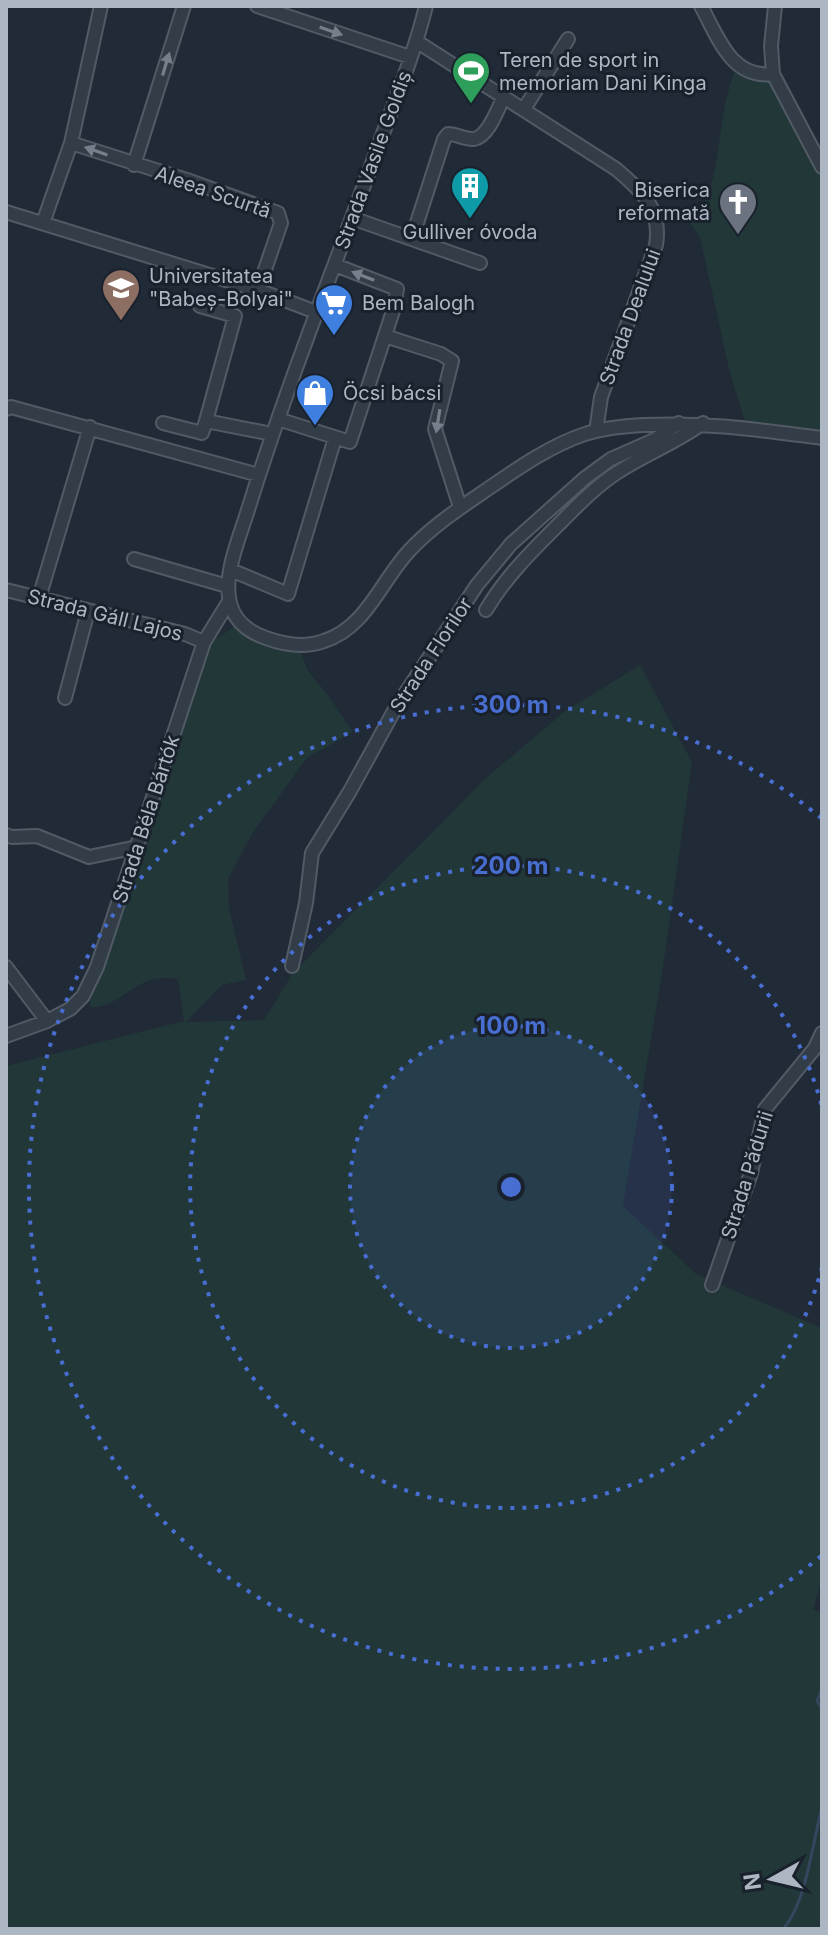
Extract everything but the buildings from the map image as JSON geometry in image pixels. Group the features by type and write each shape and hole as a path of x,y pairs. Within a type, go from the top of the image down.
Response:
{"street":[{"path":"43,223 71,143 101,6"},
{"path":"134,165 184,6"},
{"path":"257,6 410,57"},
{"name":"Strada Vasile Goldiș","path":"228,603 227,586 231,570 272,434 416,41 426,6"},
{"path":"701,6 738,66 753,74 773,74"},
{"path":"775,6 771,46 773,74 821,162"},
{"path":"524,109 568,39"},
{"name":"Strada Dealului","path":"416,41 616,169 645,197 657,220 656,245 601,397 596,431"},
{"path":"415,229 444,139 448,134 469,139 484,134 504,96"},
{"name":"Aleea Scurtă","path":"71,143 278,213 281,223 258,290"},
{"path":"6,212 258,290 316,312"},
{"path":"352,218 480,263"},
{"path":"278,419 350,442 397,289 335,265"},
{"path":"163,423 202,433 206,421 235,316 200,306"},
{"path":"385,336 441,354 452,361 435,429 460,507"},
{"path":"6,409 11,407 90,427 259,475"},
{"path":"206,421 272,434"},
{"name":"Strada Florilor","path":"292,966 306,903 312,853 395,709 477,585 511,544 585,478 611,459 654,440 679,423"},
{"path":"228,603 240,623 266,638 298,645 313,645 332,639 363,614 411,549 460,507 536,458 596,431 703,423 822,438"},
{"name":"Strada Florilor","path":"486,610 520,563 594,490 628,466 677,442 703,423"},
{"path":"39,598 90,427"},
{"path":"231,570 288,594 335,438"},
{"path":"134,559 227,586"},
{"name":"Strada Gáll Lajos","path":"6,590 185,634 204,642"},
{"name":"Strada Béla Bártók","path":"6,1036 47,1021 70,1009 83,996 97,967 204,642 228,603"},
{"path":"65,698 88,611"},
{"path":"6,835 37,836 89,857 137,847"},
{"path":"6,967 47,1021"},
{"name":"Strada Pădurii","path":"712,1285 751,1173 765,1109 815,1048 822,1033"}],"green space":[{"path":"738,66 773,74 822,167 822,438 747,428 729,369 700,237 690,223 702,208 710,190 725,105"},
{"path":"240,623 298,645 308,671 353,732 307,758 253,832 228,879 229,908 246,980 222,985 186,1022 264,1020 293,973 485,779 564,712 640,665 692,762 662,974 623,1206 696,1274 822,1328 822,1578 813,1610 822,1612 822,1929 6,1929 6,1066 184,1021 178,979 151,980 107,1004 91,1007 90,1002 210,643"}],"waterway":[{"path":"822,1689 817,1701 822,1709"},
{"path":"783,1929 798,1904 822,1807"}],"place":[{"name":"Teren de sport in memoriam Dani Kinga","path":"471,105"},
{"name":"Gulliver óvoda","path":"470,220"},
{"name":"Biserica reformată","path":"738,236"},
{"name":"Universitatea \"Babeș-Bolyai\"","path":"121,322"},
{"name":"Bem Balogh","path":"334,337"},
{"name":"Öcsi bácsi","path":"315,427"}]}
